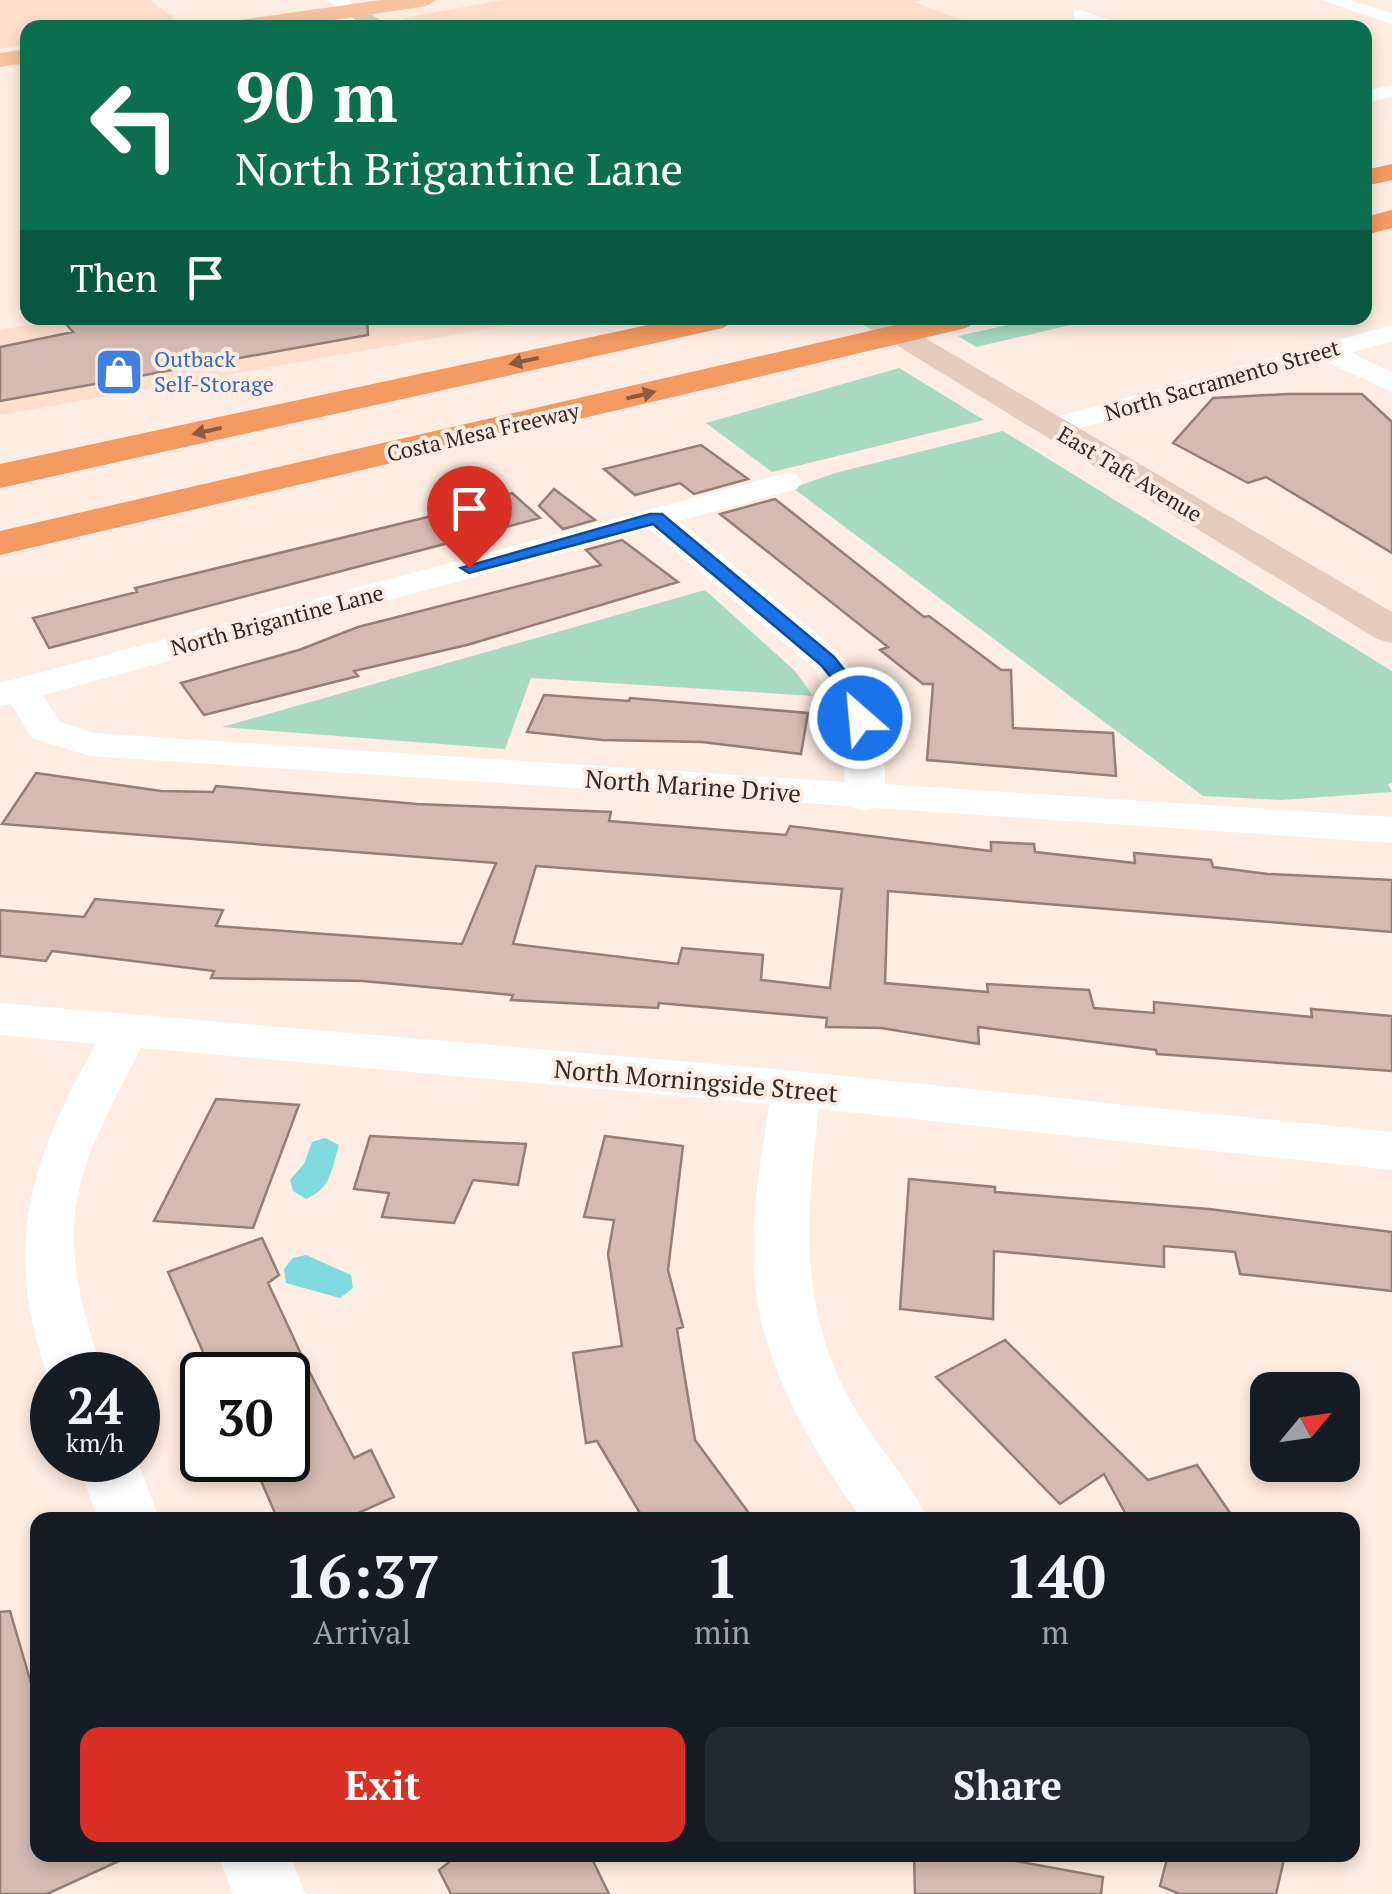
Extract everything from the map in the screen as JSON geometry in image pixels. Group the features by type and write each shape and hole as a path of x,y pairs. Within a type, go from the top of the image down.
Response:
{"highway":[{"path":"0,476 690,325"},
{"name":"Costa Mesa Freeway","path":"0,543 936,325"},
{"path":"0,560 346,463"}],"main road":[{"path":"271,20 344,5 426,0"},
{"path":"344,5 369,20"},
{"name":"East Taft Avenue","path":"880,325 1392,630"}],"street":[{"path":"1331,0 1392,18"},
{"path":"1080,15 1093,20"},
{"name":"North Sacramento Street","path":"1052,428 1392,333"},
{"path":"1326,351 1392,383"},
{"name":"North Brigantine Lane","path":"10,692 786,482"},
{"path":"656,518 828,661 847,685 860,718 866,753 864,799"},
{"name":"North Marine Drive","path":"10,692 46,730 90,744 864,799 1392,830"},
{"name":"North Morningside Street","path":"0,1019 796,1089 1392,1152"},
{"path":"68,1352 44,1272 43,1217 57,1159 126,1032"},
{"path":"796,1089 780,1264 790,1334 822,1412 891,1512"},
{"path":"114,1482 126,1512"},
{"path":"257,1862 269,1894"}],"shaded area":[{"path":"0,0 150,0 176,20 20,20 20,46 0,49"},
{"path":"503,0 921,0 914,2 962,20 406,20 403,18"},
{"name":"Outback Self-Storage","path":"28,325 508,325 0,415 0,330"}],"green space":[{"path":"1008,325 1070,325 976,347 958,336"},
{"path":"899,368 984,420 772,472 706,423"},
{"path":"1003,431 1392,671 1392,783 1388,784 1392,792 1281,800 1203,796 793,488 835,473"},
{"path":"705,590 795,671 813,696 531,678 505,749 222,727"}],"water":[{"path":"325,1138 339,1145 332,1170 321,1189 306,1199 293,1191 290,1180 304,1164 312,1142"},
{"path":"306,1255 351,1275 353,1288 340,1298 286,1283 284,1269 293,1258"}],"building":[{"path":"67,325 367,325 368,335 0,401 0,347 73,332"},
{"path":"1362,394 1392,422 1392,553 1266,477 1248,483 1173,443 1213,398"},
{"path":"701,445 748,479 694,494 680,483 635,495 604,469"},
{"path":"554,489 595,520 563,529 539,506"},
{"path":"512,493 540,518 487,532 459,506"},
{"path":"775,499 924,617 929,616 1001,670 1011,670 1013,728 1113,733 1116,776 927,760 933,684 923,684 880,650 888,647 720,514"},
{"path":"444,513 452,542 49,648 33,618 137,592 135,588"},
{"path":"622,540 678,582 467,645 354,671 358,676 204,715 181,683 299,650 358,627 601,565 586,550"},
{"path":"544,695 808,713 801,754 702,742 602,740 527,732"},
{"path":"36,773 161,791 213,792 216,786 417,804 611,812 609,821 786,835 790,826 991,851 991,842 1034,844 1035,852 1135,863 1134,853 1211,860 1213,867 1268,874 1392,880 1392,932 888,891 885,983 988,992 987,984 1089,990 1094,1008 1154,1013 1154,1002 1312,1017 1311,1009 1392,1016 1392,1071 1157,1054 1156,1050 978,1027 979,1044 881,1028 826,1027 827,1018 659,1003 658,1008 511,1000 513,995 363,981 211,978 214,971 52,951 46,961 0,956 0,910 84,917 95,899 223,910 216,926 462,944 496,863 2,824","holes":["536,866 842,889 830,988 761,980 763,955 682,948 678,964 513,944"]},
{"path":"216,1099 299,1105 253,1228 154,1221"},
{"path":"370,1136 526,1144 518,1185 473,1180 454,1223 382,1217 389,1193 354,1189"},
{"path":"605,1136 683,1146 668,1270 683,1327 677,1329 695,1440 748,1512 639,1512 597,1441 586,1443 573,1353 622,1346 608,1254 614,1220 584,1217"},
{"path":"909,1179 995,1187 995,1192 1209,1209 1392,1232 1392,1291 1240,1274 1235,1252 1164,1246 1164,1267 994,1251 993,1319 900,1309"},
{"path":"262,1238 279,1275 268,1283 300,1352 203,1352 168,1272"},
{"path":"1005,1340 1148,1480 1197,1465 1229,1512 1125,1512 1104,1474 1060,1504 936,1377"},
{"path":"310,1373 354,1458 371,1450 394,1497 361,1512 275,1512 262,1482 310,1482"},
{"path":"10,1611 30,1680 30,1862 117,1862 47,1894 0,1894 0,1612"},
{"path":"449,1862 593,1862 609,1894 451,1894 439,1870"},
{"path":"914,1862 1021,1862 1103,1877 1101,1894 915,1894"},
{"path":"1166,1862 1283,1862 1276,1894 1180,1894 1160,1886"}],"place":[{"name":"Outback Self-Storage","path":"119,372"}],"route":[{"path":"469,568 656,518 828,661 847,685 860,718"}]}
